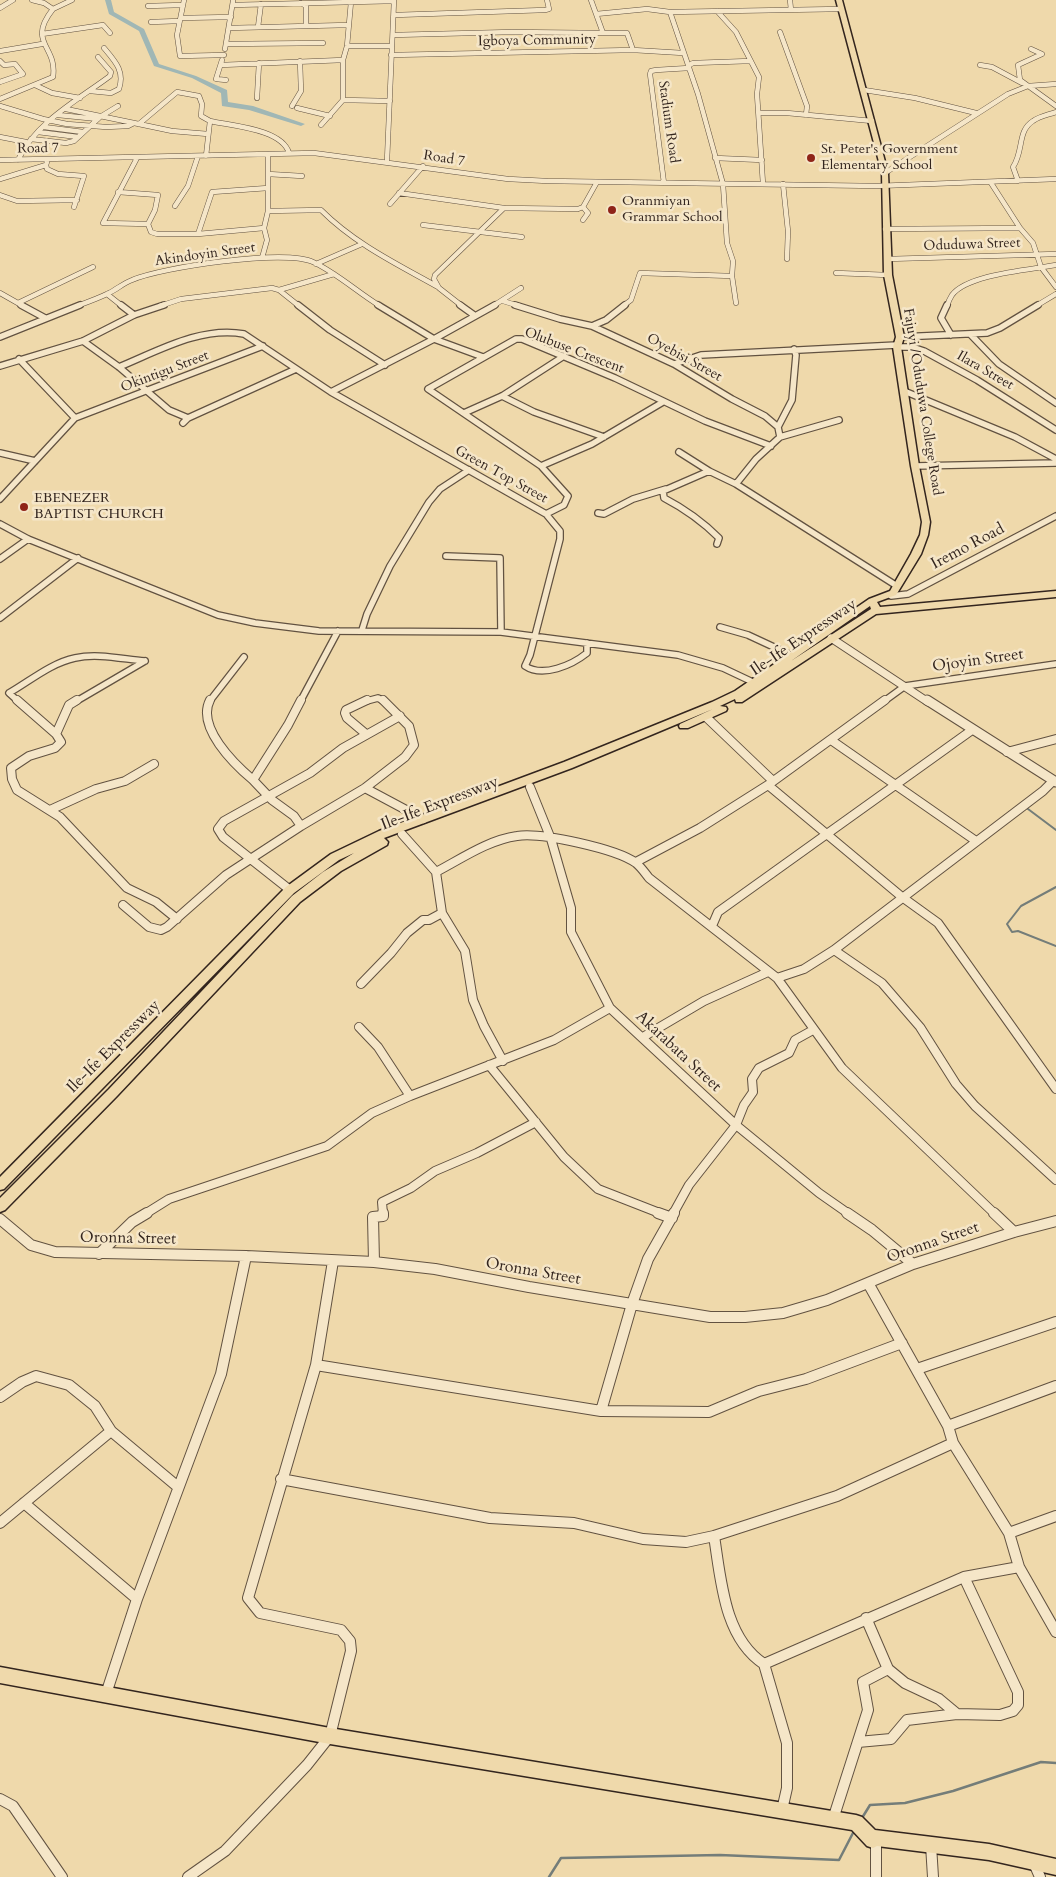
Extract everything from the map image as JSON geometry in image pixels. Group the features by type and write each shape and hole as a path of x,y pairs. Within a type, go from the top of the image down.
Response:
{"main road":[{"name":"Fajuyi /Oduduwa College Road","path":"839,0 885,173 885,230 888,275 915,466 926,522 924,535 916,554 895,592"},
{"path":"873,606 895,592 907,609"},
{"path":"873,606 907,609 1056,594"},
{"name":"Ile-Ife Expressway","path":"0,1185 290,890 335,856 383,834 568,765 724,700 757,684 831,638 873,606"},
{"name":"Ile-Ife Expressway","path":"0,1206 55,1154 146,1061 296,899 322,876 343,862 402,834 530,787 706,717 744,697 791,655 873,606"},
{"path":"0,1675 330,1736 856,1823 874,1839 1032,1859 1056,1867"}],"street":[{"path":"0,8 13,0"},
{"path":"32,0 44,3 53,9"},
{"path":"44,3 50,0"},
{"path":"0,99 53,77 54,64 42,44 40,30 53,9 72,0"},
{"path":"184,0 177,35 180,56 224,55"},
{"path":"395,15 546,10 549,9 547,0"},
{"path":"591,0 596,14 600,18 602,33"},
{"path":"790,0 791,10"},
{"path":"226,80 216,79 224,55 233,2 261,4 394,1 395,15 391,55 387,161"},
{"path":"300,2 306,6 306,25"},
{"path":"321,125 343,100 343,60 347,46 351,2"},
{"path":"258,27 261,4"},
{"path":"148,6 182,5"},
{"path":"596,14 647,9 670,12 841,9"},
{"path":"717,11 736,32 759,77 757,94 762,184"},
{"path":"670,12 689,67 723,184 727,243 734,260 732,276 736,303"},
{"path":"151,22 231,17"},
{"path":"42,34 103,24 110,33"},
{"path":"229,28 348,25"},
{"path":"393,35 512,32 626,33 633,50"},
{"path":"780,32 807,106 806,115"},
{"path":"226,44 323,43"},
{"path":"0,51 42,44"},
{"path":"347,46 392,46"},
{"path":"90,91 114,94 118,90 119,66 104,48"},
{"path":"1031,49 1042,54 1018,64 1020,80 1056,106"},
{"name":"Igboya Community","path":"391,55 633,50 683,53"},
{"path":"18,160 29,141 50,121 110,76 112,72 98,56"},
{"path":"221,65 343,60"},
{"path":"689,67 693,63 750,60"},
{"path":"0,61 4,65 15,64 22,74 0,82"},
{"path":"300,61 301,91 295,107 330,116"},
{"path":"257,98 259,63"},
{"path":"980,65 992,67 1028,86"},
{"name":"Stadium Road","path":"664,183 650,74 651,71 656,70 689,67"},
{"path":"885,173 1008,94 1028,86 1056,84"},
{"path":"35,85 52,93 80,98"},
{"path":"864,90 915,98 976,113"},
{"path":"0,106 50,121 113,128 136,124 178,91 199,96 202,104 201,116 210,121 272,135 281,139 288,148 289,153"},
{"path":"343,100 390,101"},
{"path":"0,137 29,141 70,142 99,118 118,106"},
{"path":"66,109 96,114 99,118"},
{"path":"1018,181 1013,167 1019,160 1022,150 1021,133 1023,129 1035,119 1056,112"},
{"path":"759,113 872,120"},
{"path":"58,115 99,118 172,131 208,134"},
{"path":"206,156 210,121"},
{"path":"44,127 84,132"},
{"path":"38,132 78,137"},
{"name":"Road 7","path":"0,160 46,162 314,153 423,166 508,180 884,185 1056,179"},
{"path":"262,258 267,240 264,228 268,211 268,154"},
{"path":"175,206 188,186 198,156"},
{"path":"137,158 103,223 148,224"},
{"path":"715,158 762,160"},
{"path":"0,179 46,162 47,169 54,173 84,176 74,207"},
{"path":"390,204 423,166"},
{"path":"268,174 302,176"},
{"path":"399,193 504,208 578,210 583,207 597,182"},
{"path":"992,182 1020,228 1033,243 1041,267 1056,287"},
{"path":"783,184 783,204 789,236 787,259"},
{"path":"198,234 212,192 268,188"},
{"path":"118,192 158,195 155,210 148,224 151,232 157,234 198,234 264,228"},
{"path":"0,195 17,201 77,200"},
{"path":"583,207 588,213 583,220"},
{"path":"438,288 434,280 439,269 462,251 504,208"},
{"path":"268,211 321,210 339,228 362,244 438,288 474,315"},
{"path":"423,225 522,237"},
{"path":"885,230 1020,228"},
{"path":"316,264 362,244"},
{"name":"Oduduwa Street","path":"888,258 1056,254"},
{"name":"Akindoyin Street","path":"0,337 107,294 131,280 175,267 262,258 304,259 334,274 382,307 434,338 483,357"},
{"path":"951,335 941,318 952,295 965,285 982,279 1056,265"},
{"path":"18,303 93,267"},
{"path":"836,272 888,275"},
{"path":"592,326 606,320 631,300 640,273 732,276"},
{"path":"279,290 334,274"},
{"path":"0,366 83,341 134,315 190,297 272,288 279,290 330,330 385,365"},
{"path":"331,392 503,301 520,288"},
{"path":"0,293 46,318"},
{"path":"107,294 134,315"},
{"path":"674,364 701,355 898,343 951,335 987,333 1000,328 1056,294"},
{"name":"Oyebisi Street","path":"503,301 560,319 592,326 674,364 732,399 765,416 778,426"},
{"name":"Green Top Street","path":"119,367 205,333 237,331 263,346 331,392 546,514 560,531 560,539 530,655 524,666 528,670 535,672 581,659 587,652 587,643"},
{"path":"971,335 993,360 1008,370 1019,381 1056,403"},
{"name":"Olubuse Crescent","path":"546,514 564,505 568,496 541,466 508,446 428,389 519,338 616,378 705,421 771,446"},
{"path":"83,341 119,367 169,410 188,418"},
{"name":"Ilara Street","path":"898,343 924,351 977,380 1056,430"},
{"name":"Okintigu Street","path":"75,418 263,346"},
{"path":"780,437 778,426 792,400 796,355 794,350"},
{"path":"464,413 502,396 564,356"},
{"path":"0,499 75,418 19,359"},
{"path":"183,423 188,418 296,369"},
{"path":"904,391 1015,437 1056,459"},
{"path":"502,396 534,412 604,437"},
{"path":"541,466 604,437 663,402"},
{"path":"736,484 756,459 780,437 839,420"},
{"path":"679,452 709,471 736,484 895,592"},
{"path":"0,453 35,461"},
{"path":"915,466 1056,463"},
{"path":"362,630 367,614 390,566 429,502 440,488 469,470"},
{"path":"598,513 604,514 648,494 709,471"},
{"path":"674,485 663,491 664,498 712,530 719,538 717,544"},
{"path":"648,494 671,501"},
{"name":"Iremo Road","path":"895,592 908,594 1056,516"},
{"path":"0,524 28,539 218,615 298,629 501,632 534,636 678,655 723,668 757,684"},
{"path":"0,559 28,539"},
{"path":"446,556 500,558 501,632"},
{"path":"0,618 78,558"},
{"path":"720,627 748,635 791,655"},
{"path":"253,780 279,740 318,672 338,631"},
{"path":"777,978 804,969 834,950 1055,781 972,730 831,638"},
{"path":"56,734 70,705 145,661 92,657 74,658 62,662 9,693 56,734 61,742 58,746 31,755 11,768 12,779 18,790 60,817 122,884 156,902 177,919"},
{"path":"244,657 234,672 214,692 206,706 205,718 221,746 236,766 253,780 268,797 294,816 300,826"},
{"name":"Ojoyin Street","path":"905,686 1056,664"},
{"path":"636,862 700,828 770,783 905,686"},
{"path":"123,905 153,928 161,930 177,919 226,875 300,826 365,788 405,757 414,745 409,726 386,702 378,698 364,701 346,710 344,713 347,718 366,734"},
{"path":"290,890 223,837 218,829 224,821 310,774 343,748 400,716"},
{"path":"706,717 770,783 902,897 938,923 965,958 1056,1089"},
{"path":"712,926 718,912 972,730"},
{"path":"1007,752 1056,739"},
{"path":"831,740 976,841"},
{"path":"50,810 96,789 125,781 154,764"},
{"name":"Akarabata Street","path":"530,787 551,839 572,908 571,932 610,1008 736,1124 819,1193 872,1230 913,1264"},
{"path":"365,788 423,820"},
{"path":"402,834 436,872 442,913 465,951 474,1000 484,1026 503,1061"},
{"path":"436,872 480,850 516,836 532,834 599,849 636,862 649,878 777,978 842,1068 1014,1232"},
{"path":"361,984 391,953 406,933 423,920 429,920 442,913"},
{"path":"834,950 882,983 920,1027 956,1084 974,1106 1056,1180"},
{"path":"643,1037 716,995 768,972"},
{"path":"98,1254 132,1222 169,1199 327,1146 372,1113 410,1096 554,1040 610,1008"},
{"path":"359,1028 378,1047 410,1096"},
{"path":"601,1410 632,1304 648,1259 689,1184 736,1124 753,1092 752,1079 759,1068 789,1053 796,1040 813,1030"},
{"path":"489,1065 564,1157 598,1189 672,1218"},
{"path":"374,1262 373,1217 383,1216 382,1202 411,1188 435,1171 536,1122"},
{"name":"Oronna Street","path":"0,1219 31,1245 54,1252 246,1256 374,1262 435,1269 710,1317 745,1317 783,1313 827,1300 913,1264 1014,1232 1056,1222"},
{"path":"106,1694 137,1600 221,1374 246,1256"},
{"path":"188,1877 225,1851 308,1765 330,1736 351,1651 350,1641 341,1630 260,1613 248,1598 281,1479 316,1365 333,1261"},
{"path":"868,1283 948,1426 953,1443 1009,1533 1019,1567 1056,1632"},
{"path":"917,1369 1056,1322"},
{"path":"316,1365 601,1410 709,1412 759,1391 806,1379 902,1343"},
{"path":"0,1397 22,1382 36,1376 69,1385 95,1406 111,1430 178,1487"},
{"path":"948,1426 1056,1386"},
{"path":"0,1523 111,1430"},
{"path":"281,1479 490,1518 574,1523 643,1539 686,1542 714,1536 837,1496 953,1443"},
{"path":"24,1503 137,1600"},
{"path":"1009,1533 1056,1516"},
{"path":"714,1536 726,1606 746,1652 754,1660 764,1664 964,1577 1019,1567"},
{"path":"858,1742 891,1739 907,1720 957,1714 1000,1715 1013,1711 1018,1705 1018,1692 964,1577"},
{"path":"866,1618 888,1669 898,1679 939,1699 957,1714"},
{"path":"764,1664 787,1743 787,1788 782,1810"},
{"path":"838,1820 835,1813 868,1710 863,1682 888,1669"},
{"path":"0,1799 13,1806 62,1877"},
{"path":"874,1839 876,1877"},
{"path":"931,1845 933,1877"},
{"path":"1032,1859 1040,1877"}],"waterway":[{"path":"108,0 111,13 142,30 156,65 194,77 224,92 225,104 250,108 301,124"},
{"path":"1028,809 1056,830"},
{"path":"1056,887 1021,906 1007,924 1012,932 1018,931 1056,946"},
{"path":"862,1818 870,1805 905,1803 953,1791 1041,1762 1056,1763"},
{"path":"549,1877 561,1858 720,1855 839,1860 854,1831"}],"place":[{"name":"St. Peter's Government Elementary School","path":"811,158"},
{"name":"Oranmiyan Grammar School","path":"612,210"},
{"name":"EBENEZER BAPTIST CHURCH","path":"24,507"}]}
